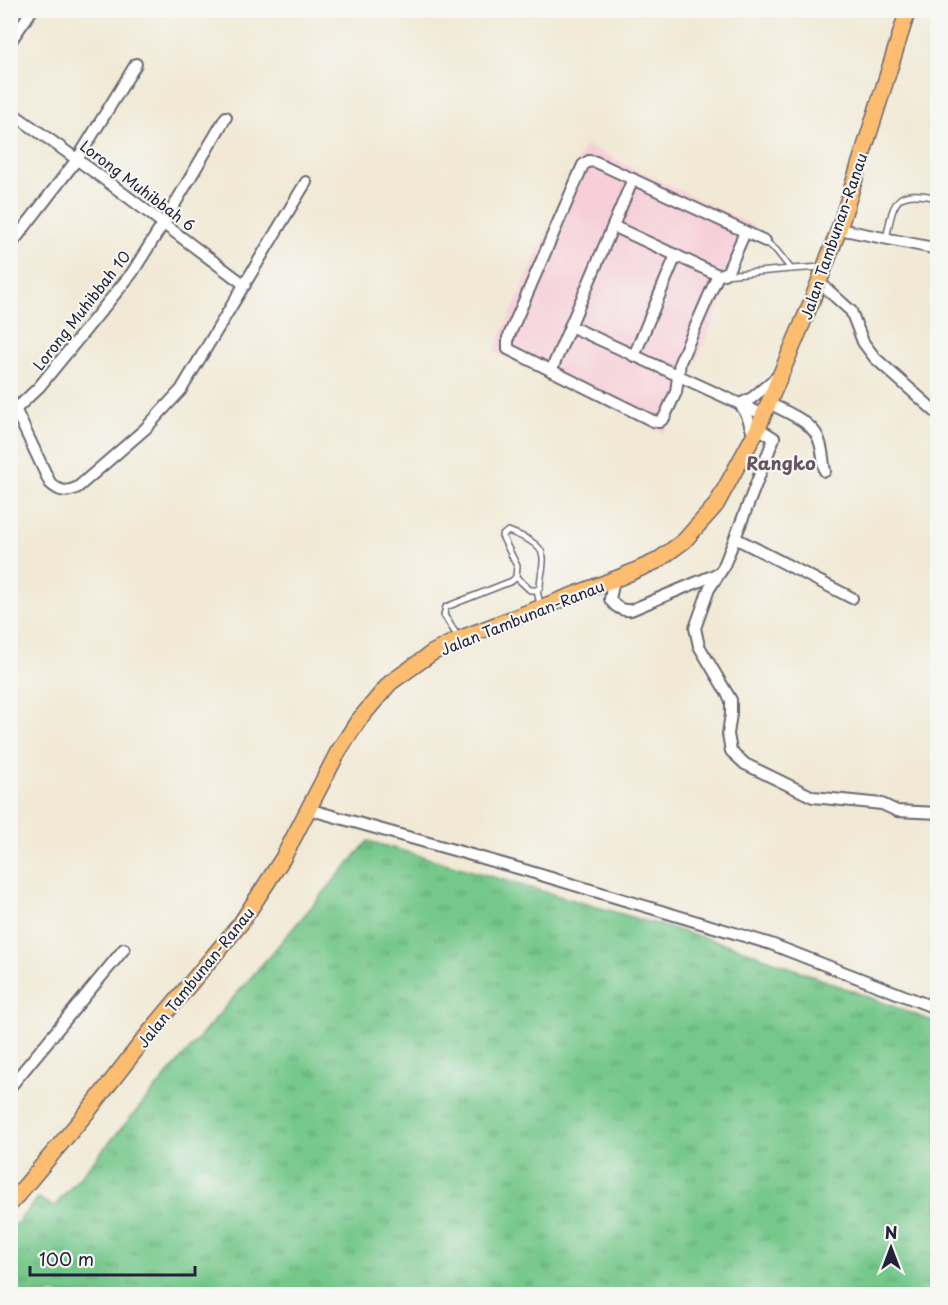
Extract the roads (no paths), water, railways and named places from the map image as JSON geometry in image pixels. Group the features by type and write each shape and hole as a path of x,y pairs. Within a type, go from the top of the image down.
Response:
{"main road":[{"name":"Jalan Tambunan-Ranau","path":"10,1204 241,923 275,872 338,752 373,701 405,670 459,639 614,580 657,561 684,541 698,527 723,495 786,366 825,267 909,10"}],"street":[{"path":"10,42 32,10"},
{"path":"10,246 78,158 136,64"},
{"name":"Lorong Muhibbah 6","path":"10,112 78,158 245,285"},
{"name":"Lorong Muhibbah 10","path":"16,409 39,387 132,273 226,117"},
{"path":"718,275 680,362 676,392 664,418 656,422 511,352 507,345 508,338 585,162 596,162 765,241"},
{"path":"551,371 633,179"},
{"path":"10,398 50,483 62,491 70,491 78,487 145,429 173,401 189,379 306,182"},
{"path":"613,226 718,275 728,271 745,232"},
{"path":"839,229 937,249"},
{"path":"634,356 676,255"},
{"path":"819,282 851,311 863,342 874,358 938,414"},
{"path":"570,326 740,405 761,421 774,438 735,538 720,573 709,589 695,628 699,646 731,700 728,734 730,751 745,764 813,797 882,804 897,811 938,813"},
{"path":"740,405 766,387 786,366"},
{"path":"740,405 747,414 761,421 805,422 815,431 820,442 825,471"},
{"path":"735,538 852,598"},
{"path":"614,580 610,599 618,608 630,610 720,573"},
{"path":"308,809 549,877 771,944 938,1009"},
{"path":"10,1087 123,949"}],"lane":[{"path":"886,239 892,210 902,197 913,195 938,198"},
{"path":"765,241 776,250 790,269"},
{"path":"718,275 731,276 825,267"},
{"path":"459,639 444,615 446,608 512,581 516,577 517,566 502,536 508,531 535,544 541,550 543,557 540,586 537,590 540,607"},
{"path":"516,577 530,590 537,590"}],"district":[{"name":"Rangko","path":"781,462"}]}
